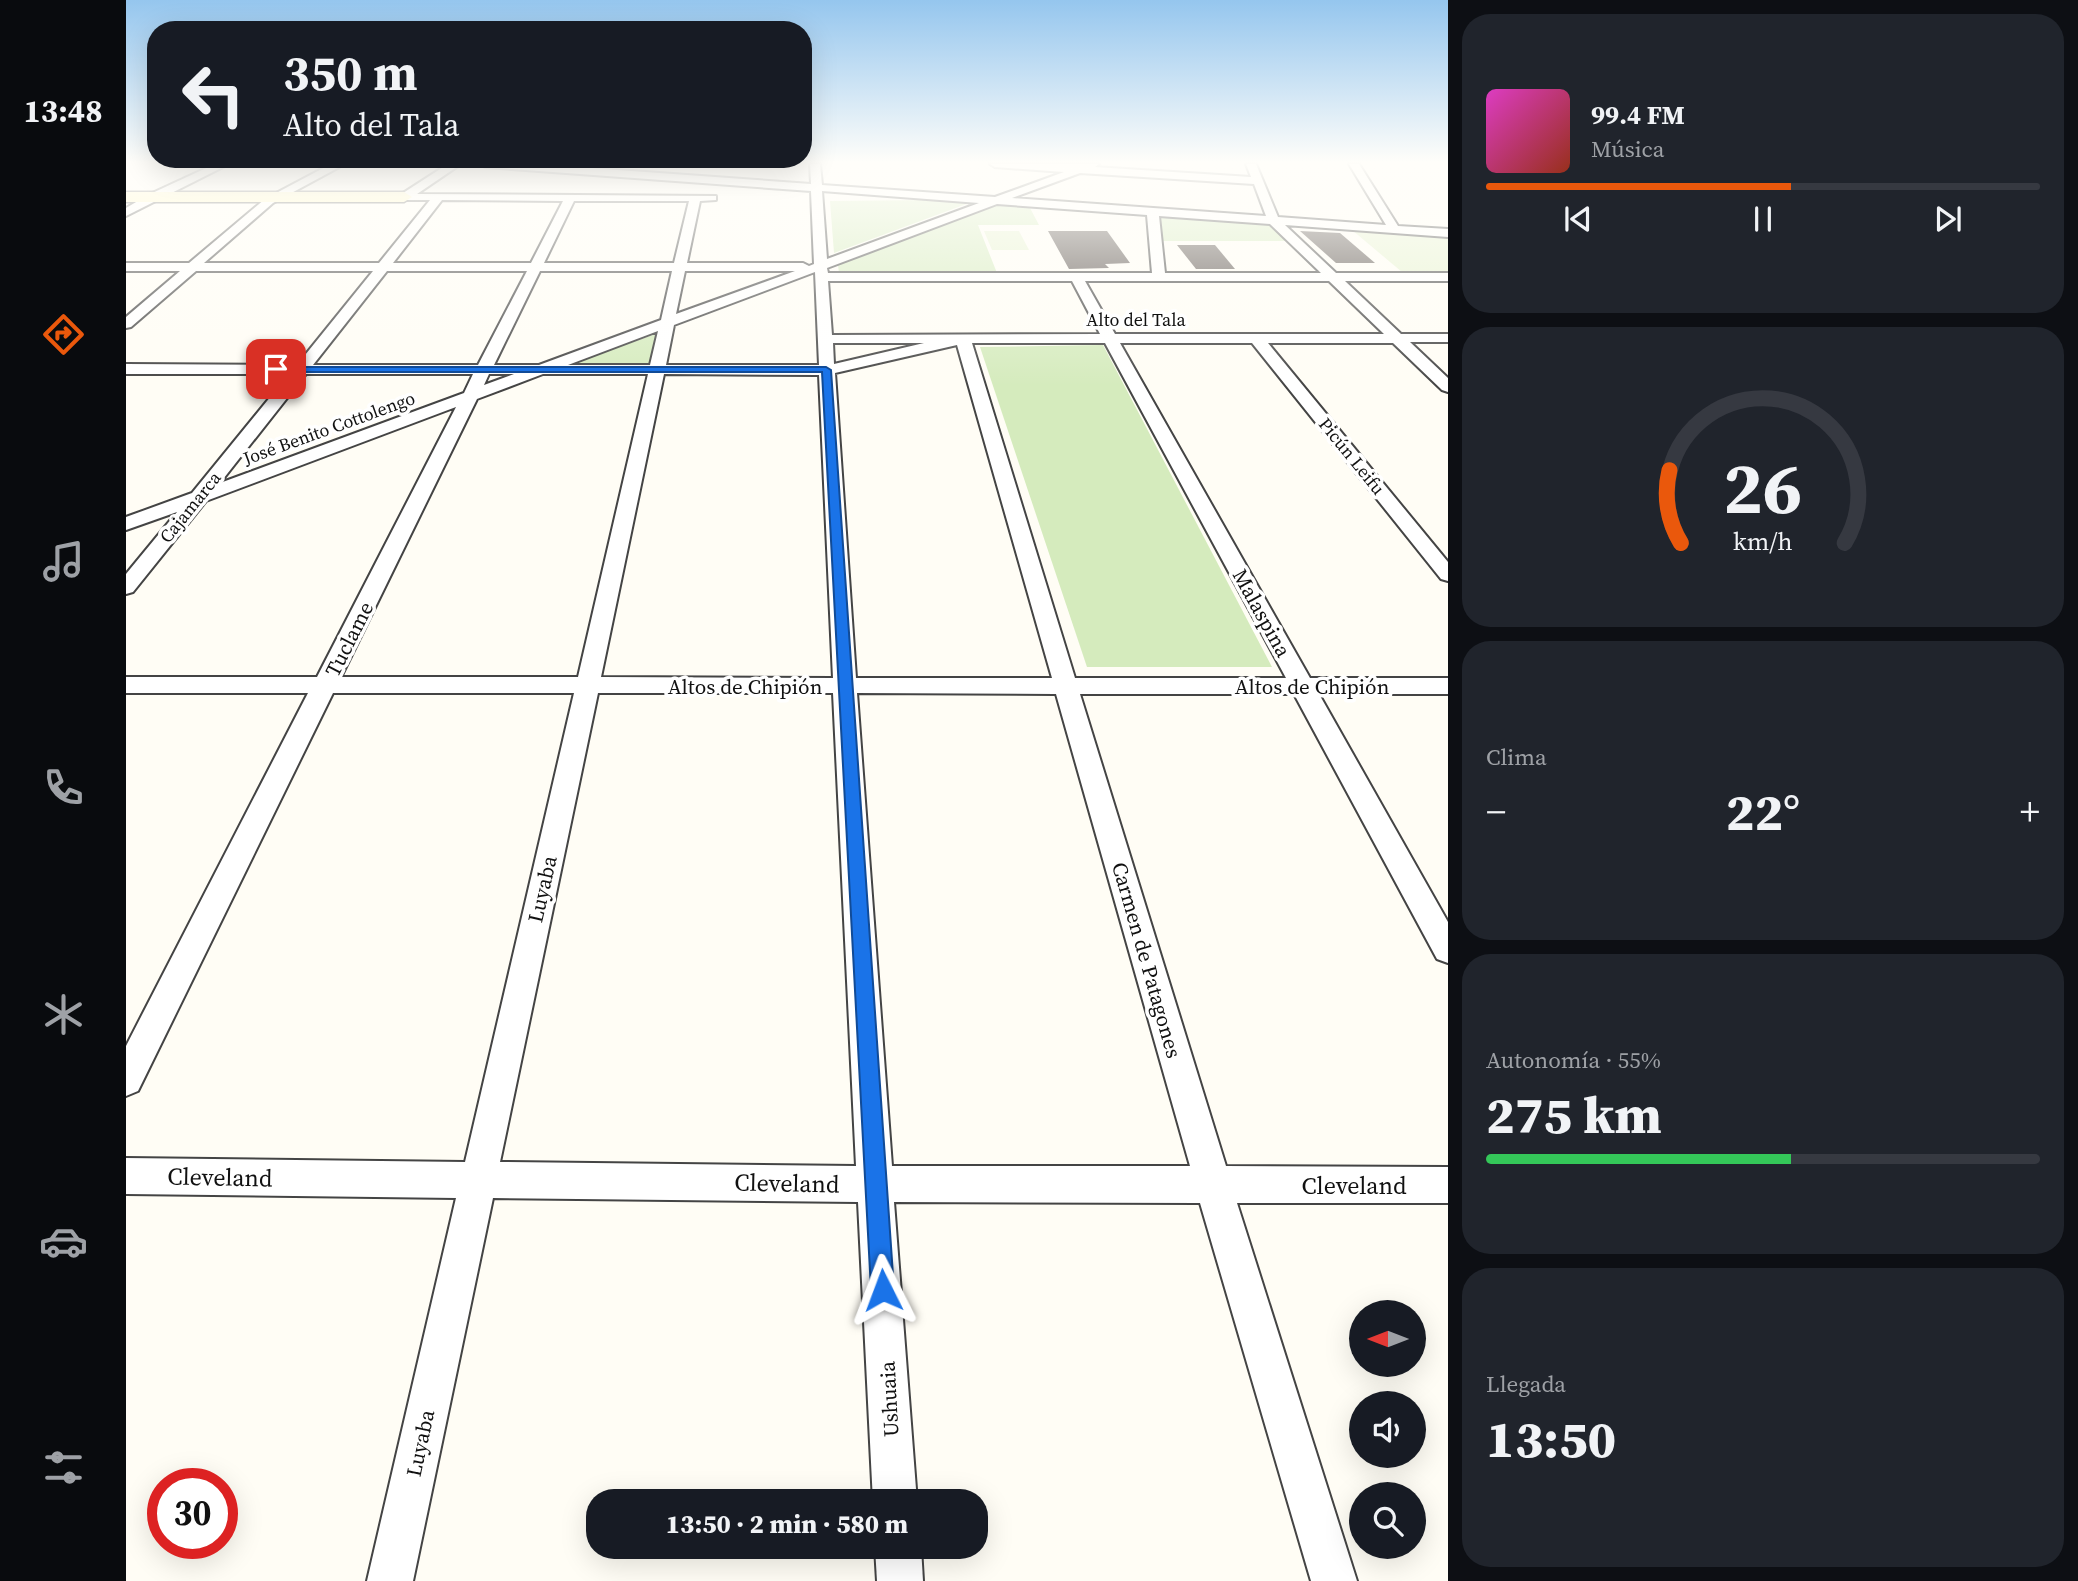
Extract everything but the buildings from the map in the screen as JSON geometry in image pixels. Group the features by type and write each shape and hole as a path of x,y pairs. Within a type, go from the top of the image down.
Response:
{"street":[{"path":"126,324 227,238"},
{"name":"Cajamarca","path":"126,588 407,238"},
{"name":"Tuclame","path":"126,1080 550,238"},
{"name":"Luyaba","path":"390,1581 687,238"},
{"name":"Ushuaia","path":"819,238 894,1489"},
{"name":"José Benito Cottolengo","path":"126,524 668,323 821,272 905,238"},
{"path":"1155,238 1158,277"},
{"path":"1292,238 1448,387"},
{"path":"126,267 680,267 1076,277 1448,276"},
{"name":"Malaspina","path":"1076,277 1448,950"},
{"path":"126,369 826,370 963,338"},
{"name":"Carmen de Patagones","path":"963,338 1213,1184 1334,1581"},
{"name":"Picún Leifu","path":"1256,338 1448,575"},
{"name":"Alto del Tala","path":"825,339 1448,338"},
{"name":"Altos de Chipión","path":"126,685 1448,686"},
{"name":"Cleveland","path":"126,1176 876,1184 1448,1185"},
{"path":"899,1559 900,1581"}],"green space":[{"path":"833,238 875,238 834,253"},
{"path":"911,238 983,238 997,273 839,273 838,265"},
{"path":"987,238 1023,238 1029,250 992,250"},
{"path":"1161,238 1283,238 1286,241 1161,241"},
{"path":"1361,238 1448,238 1448,272 1402,272"},
{"path":"661,332 652,363 574,363"},
{"path":"1103,345 1272,667 1087,667 980,347"}],"route":[{"path":"276,369 826,370 883,1290"}]}
